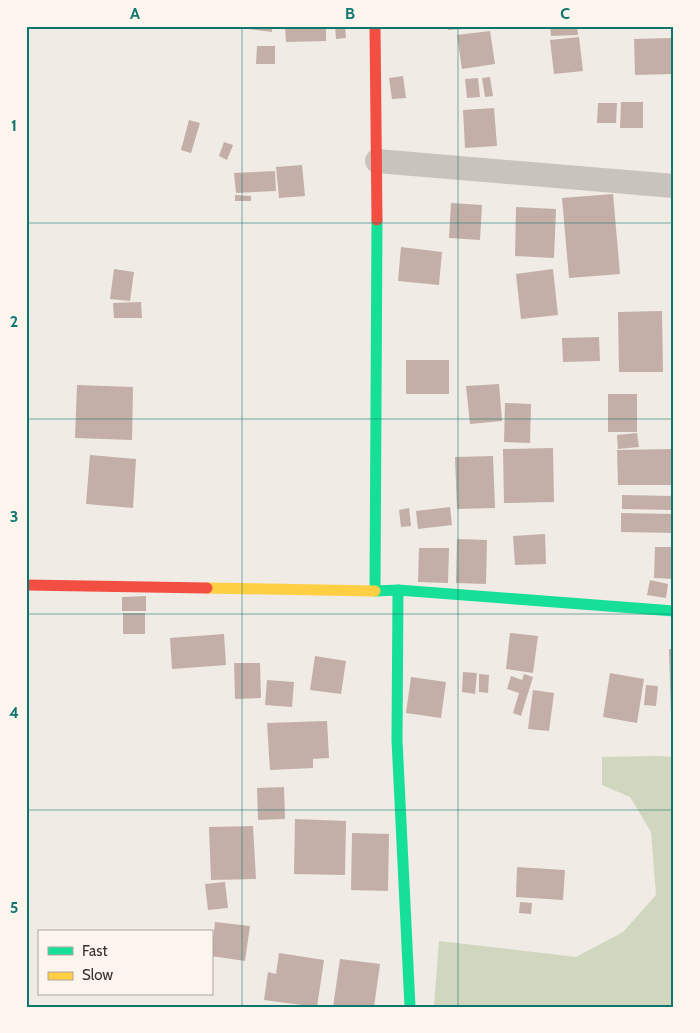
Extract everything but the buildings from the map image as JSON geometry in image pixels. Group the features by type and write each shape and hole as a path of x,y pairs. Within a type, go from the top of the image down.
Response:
{"street":[{"path":"375,26 377,161 375,591"},
{"path":"377,161 674,186"},
{"path":"26,585 398,590 674,611"},
{"path":"398,590 397,740 410,1007"}],"green space":[{"path":"602,757 674,757 674,1007 434,1007 439,941 576,957 623,932 656,895 651,832 630,797 602,785"}],"traffic: fast":[{"path":"377,220 375,591 398,590 674,611"},
{"path":"398,590 397,740 410,1007"}],"traffic: slow":[{"path":"207,588 375,591"}],"traffic: jam":[{"path":"375,26 377,220"},
{"path":"26,585 207,588"}]}
